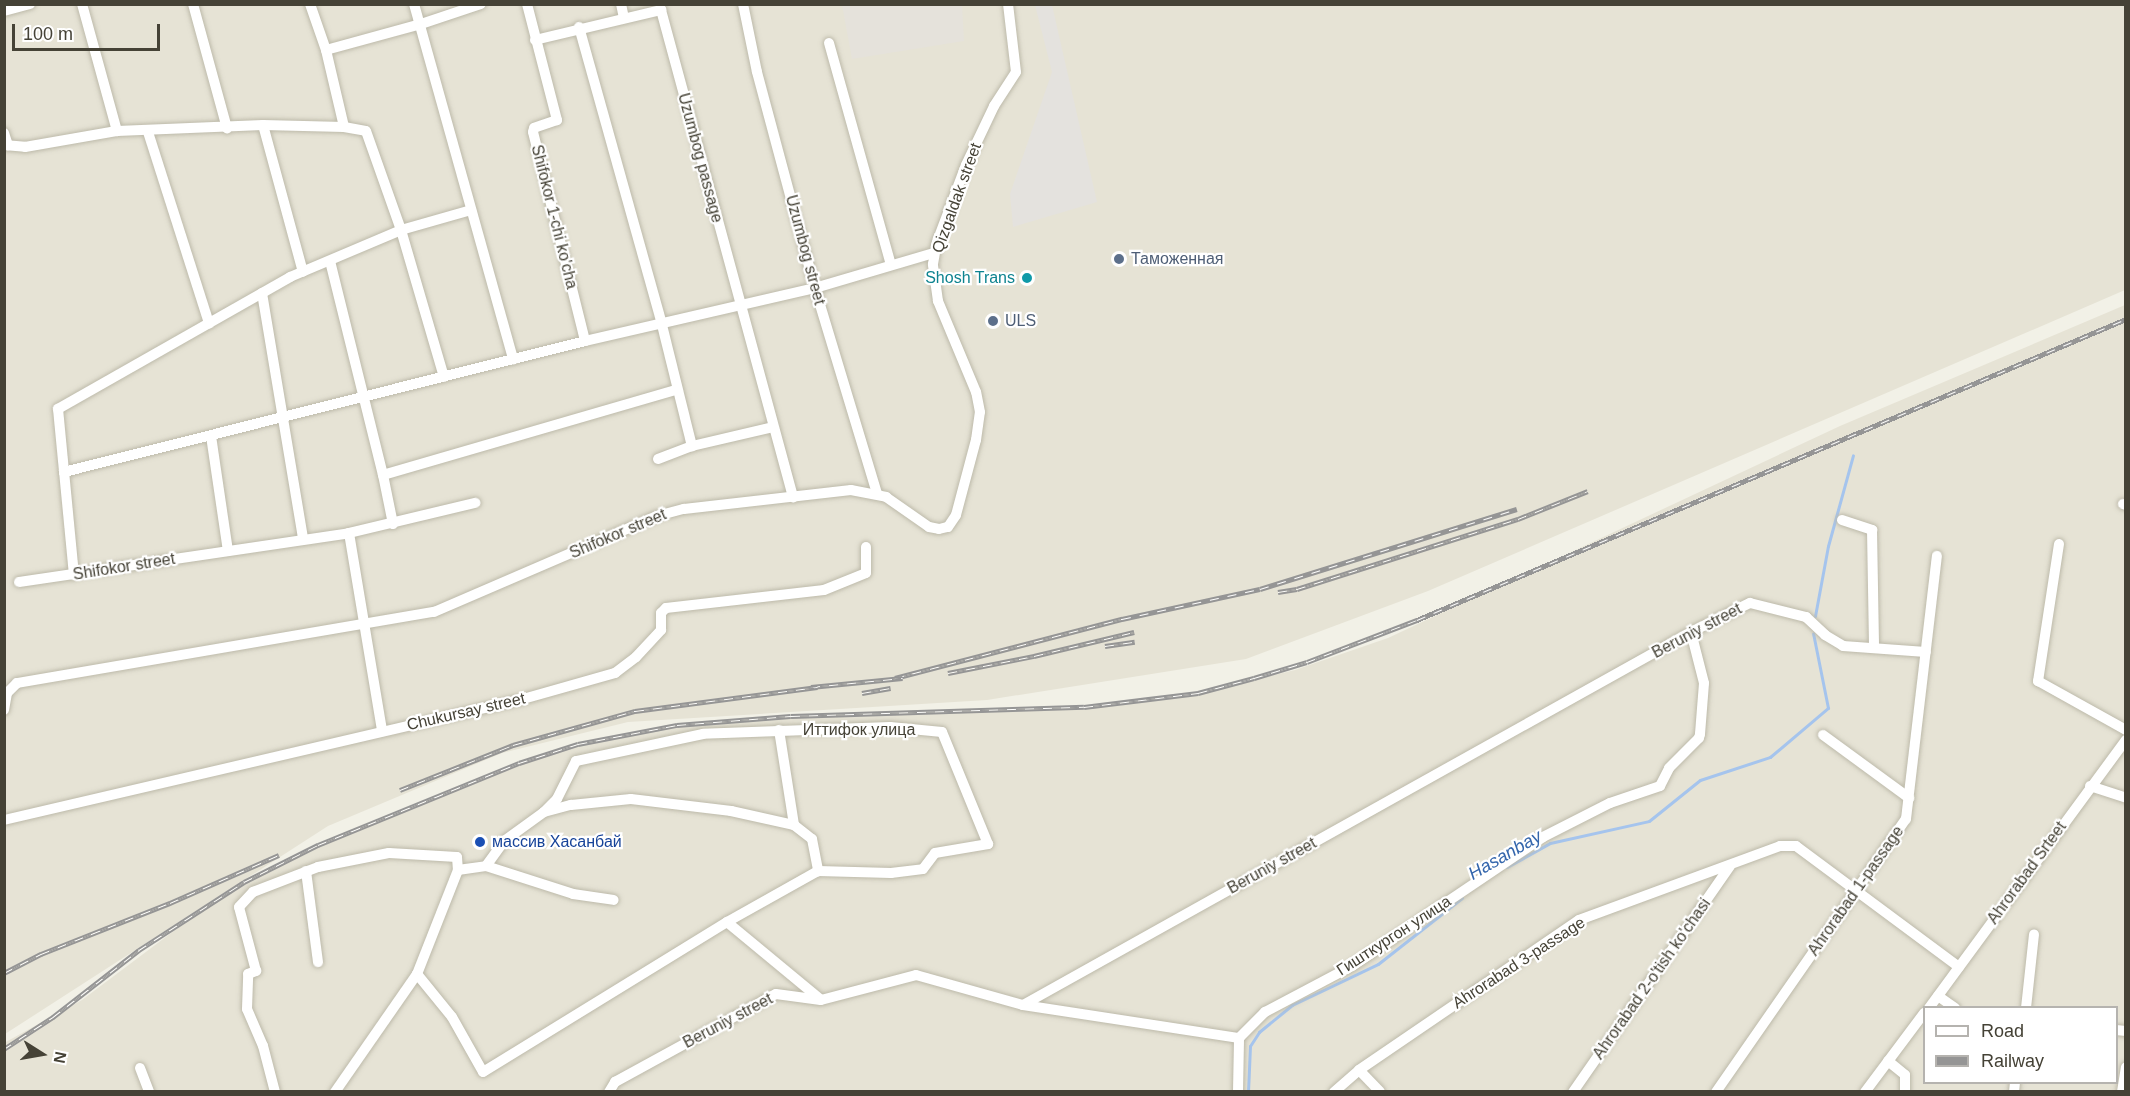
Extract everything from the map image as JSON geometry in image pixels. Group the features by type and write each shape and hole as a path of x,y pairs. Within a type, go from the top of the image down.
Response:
{"street":[{"path":"4,11 30,4"},
{"path":"82,4 117,131"},
{"path":"193,4 227,128"},
{"path":"310,4 326,50 344,127"},
{"path":"414,4 513,359"},
{"path":"326,50 421,24 481,4"},
{"path":"527,4 535,40 579,27 624,18 621,4"},
{"name":"Uzumbog street","path":"743,4 757,72 815,288 877,494"},
{"name":"Qizgaldak street","path":"911,516 925,525 939,529 948,526 954,519 980,418 976,392 936,295 933,277 934,253 966,165 994,106 1016,72 1008,4"},
{"name":"Uzumbog passage","path":"624,18 661,10 793,497"},
{"path":"579,27 662,325 676,390 692,446"},
{"name":"Shifokor 1-chi ko'cha","path":"535,40 557,120 534,128 532,132 585,341"},
{"path":"829,44 891,265"},
{"path":"263,125 303,272"},
{"path":"4,133 6,145 25,147 117,131 147,132 263,125 344,127 366,131 401,230 444,377"},
{"path":"147,132 209,323"},
{"path":"74,575 58,409 303,272 401,230 471,210"},
{"path":"64,472 585,341 815,288 934,253"},
{"path":"330,261 393,524"},
{"path":"262,293 303,538"},
{"path":"382,475 676,390"},
{"path":"658,459 692,446 773,427"},
{"path":"211,436 228,551"},
{"name":"Shifokor street","path":"4,710 7,693 18,683 420,616 448,607 657,516 684,509 843,489 877,494 895,502 911,516"},
{"name":"Shifokor street","path":"19,582 303,538 349,533 475,503"},
{"path":"1842,520 1872,530 1874,648"},
{"path":"349,533 382,731"},
{"path":"2059,544 2038,681 2126,730"},
{"name":"Chukursay street","path":"4,820 133,792 523,699 615,673 636,657 661,630 661,613 666,608 824,590 866,573 866,547"},
{"name":"Ahrorabad 1-passage","path":"1716,1092 1902,826 1909,798 1937,556"},
{"name":"Beruniy street","path":"609,1092 615,1082 776,994 821,1000 916,975 1023,1005 1691,632 1750,603 1806,616 1825,635 1843,646 1926,652"},
{"name":"Гишткургон улица","path":"1239,1038 1265,1012 1352,966 1543,837 1610,803 1660,786 1669,768 1699,738 1700,734 1704,682 1691,632"},
{"name":"Иттифок улица","path":"486,866 504,841 544,812 557,799 576,761 703,734 890,727 942,732 988,844 935,853 923,870 891,873 818,871"},
{"path":"417,974 452,1017 483,1072 727,922 818,871 812,839 794,825 778,730"},
{"path":"1822,735 1909,798"},
{"name":"Ahrorabad Srteet","path":"1930,1006 2126,740"},
{"path":"2090,786 2126,798"},
{"name":"Иттифок улица","path":"544,812 571,805 631,799 731,811 794,825"},
{"name":"Ahrorabad 3-passage","path":"1334,1092 1359,1070 1579,920 1790,845 1796,846 1856,893"},
{"path":"275,1092 263,1046 248,1009 248,974 256,970 239,907 253,892 306,872 389,853 457,856 458,870 417,974 336,1092"},
{"path":"458,870 486,866 573,894 614,900"},
{"name":"Ahrorabad 2-o'tish ko'chasi","path":"1573,1092 1730,866"},
{"path":"306,872 318,962"},
{"path":"1856,893 1959,967"},
{"path":"727,922 821,1000"},
{"path":"2026,1006 2034,933"},
{"path":"1938,996 1952,1006"},
{"path":"1023,1005 1239,1038 1238,1092"},
{"path":"1865,1092 1923,1014"},
{"path":"1888,1061 1905,1075 1905,1092"},
{"path":"2122,1092 2126,1067"},
{"path":"140,1068 149,1092"},
{"path":"1359,1070 1380,1092"}],"shaded area":[{"path":"5,5 2125,5 2125,290 1428,591 1246,659 987,700 628,722 502,753 328,826 5,1034"},
{"path":"842,5 962,5 964,41 852,59"},
{"path":"1035,5 1052,5 1097,202 1013,227 1010,194 1052,72"},
{"path":"2125,305 2125,1091 5,1092 4,1043 82,1000 207,906 244,883 318,845 519,763 578,744 677,725 791,716 1084,707 1198,693 1295,670 1388,638 1840,426"}],"waterway":[{"name":"Hasanbay","path":"1815,616 1828,546 1853,455"},
{"name":"Hasanbay","path":"1507,867 1550,843 1649,821 1700,780 1770,757 1828,708 1813,633"},
{"name":"Hasanbay","path":"1248,1092 1250,1046 1259,1032 1292,1005 1378,964 1462,898"}],"railway":[{"path":"4,1049 53,1017 139,950 244,882 318,845 519,763 578,744 677,725 791,716 1084,707 1198,693 1254,678 1307,662 1417,620 2126,319"},
{"path":"1278,592 1297,589 1518,519 1588,491"},
{"path":"895,678 1122,619 1260,589 1517,509"},
{"path":"948,673 1034,656 1134,632"},
{"path":"1105,646 1135,642"},
{"path":"811,687 903,678"},
{"path":"400,790 513,745 635,711 817,687"},
{"path":"862,693 891,688"},
{"path":"4,973 41,954 170,903 279,855"}],"place":[{"name":"Таможенная","path":"1119,259"},
{"name":"Shosh Trans","path":"1027,278"},
{"name":"ULS","path":"993,321"},
{"name":"массив Хасанбай","path":"480,842"}]}
